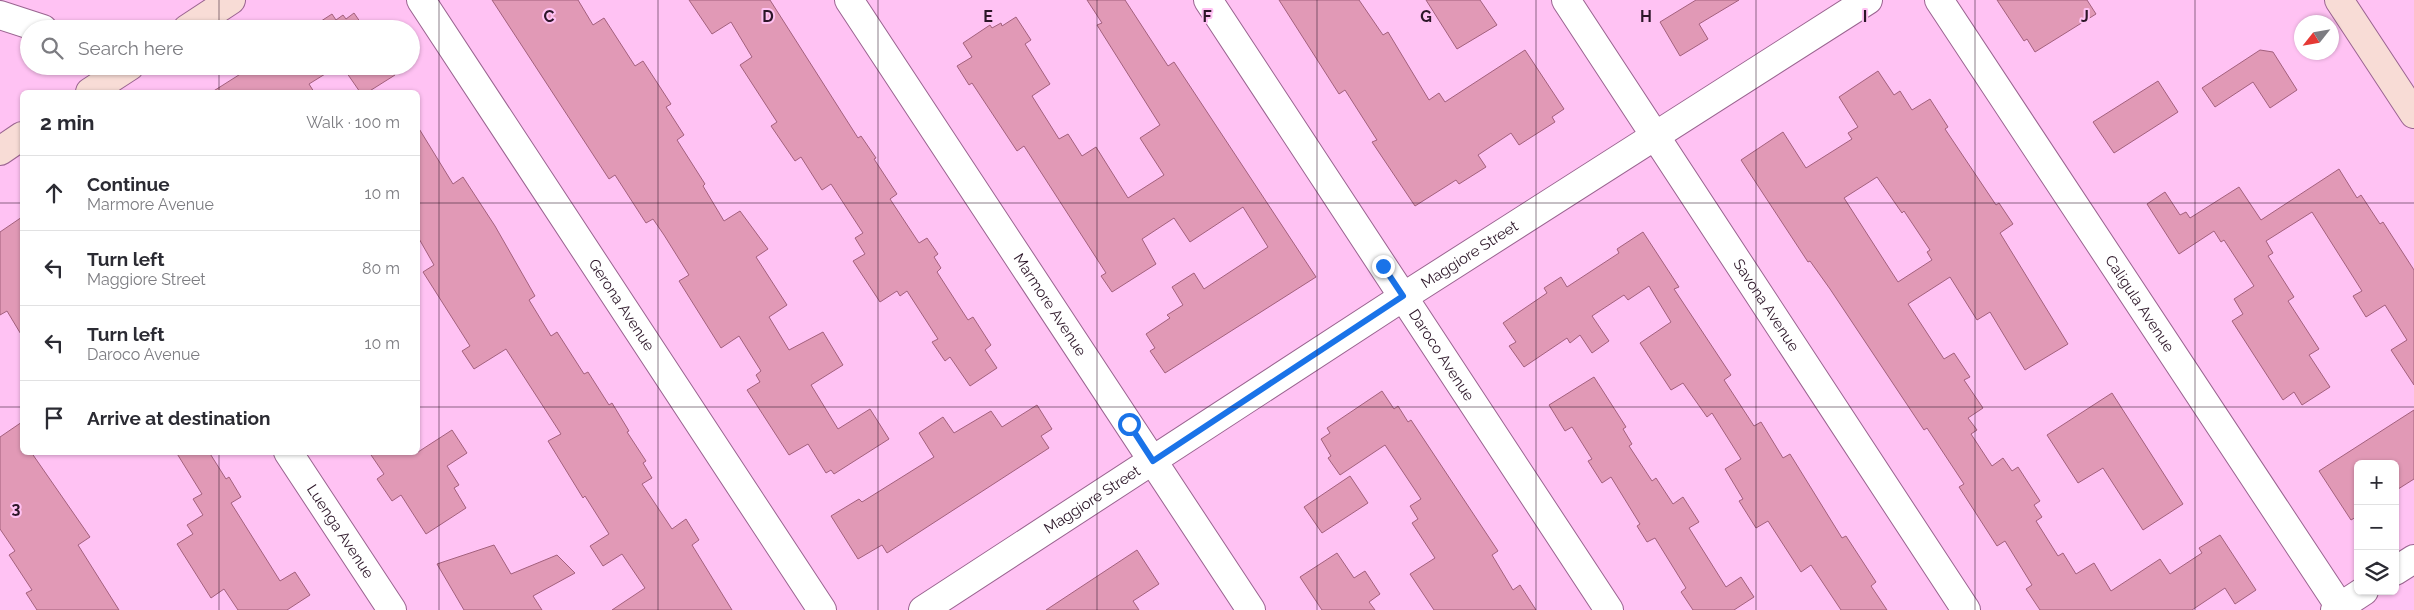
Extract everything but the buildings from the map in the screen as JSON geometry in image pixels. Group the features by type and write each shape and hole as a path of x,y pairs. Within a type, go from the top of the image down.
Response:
{"street":[{"path":"201,20 231,0"},
{"name":"Gerona Avenue","path":"421,0 822,610"},
{"name":"Marmore Avenue","path":"849,0 1251,610"},
{"name":"Daroco Avenue","path":"1208,0 1609,610"},
{"name":"Savona Avenue","path":"1566,0 1966,610"},
{"name":"Maggiore Street","path":"923,610 1403,296 1657,137 1868,0"},
{"name":"Caligula Avenue","path":"1939,0 2338,608"},
{"path":"2339,0 2414,114"},
{"path":"0,15 20,22"},
{"path":"93,90 115,75"},
{"path":"0,151 20,137"},
{"name":"Luenga Avenue","path":"290,455 392,610"},
{"path":"2399,568 2414,559"},
{"path":"2338,608 2358,595"}],"route":[{"path":"1129,424 1153,461 1403,296 1383,266"}]}
